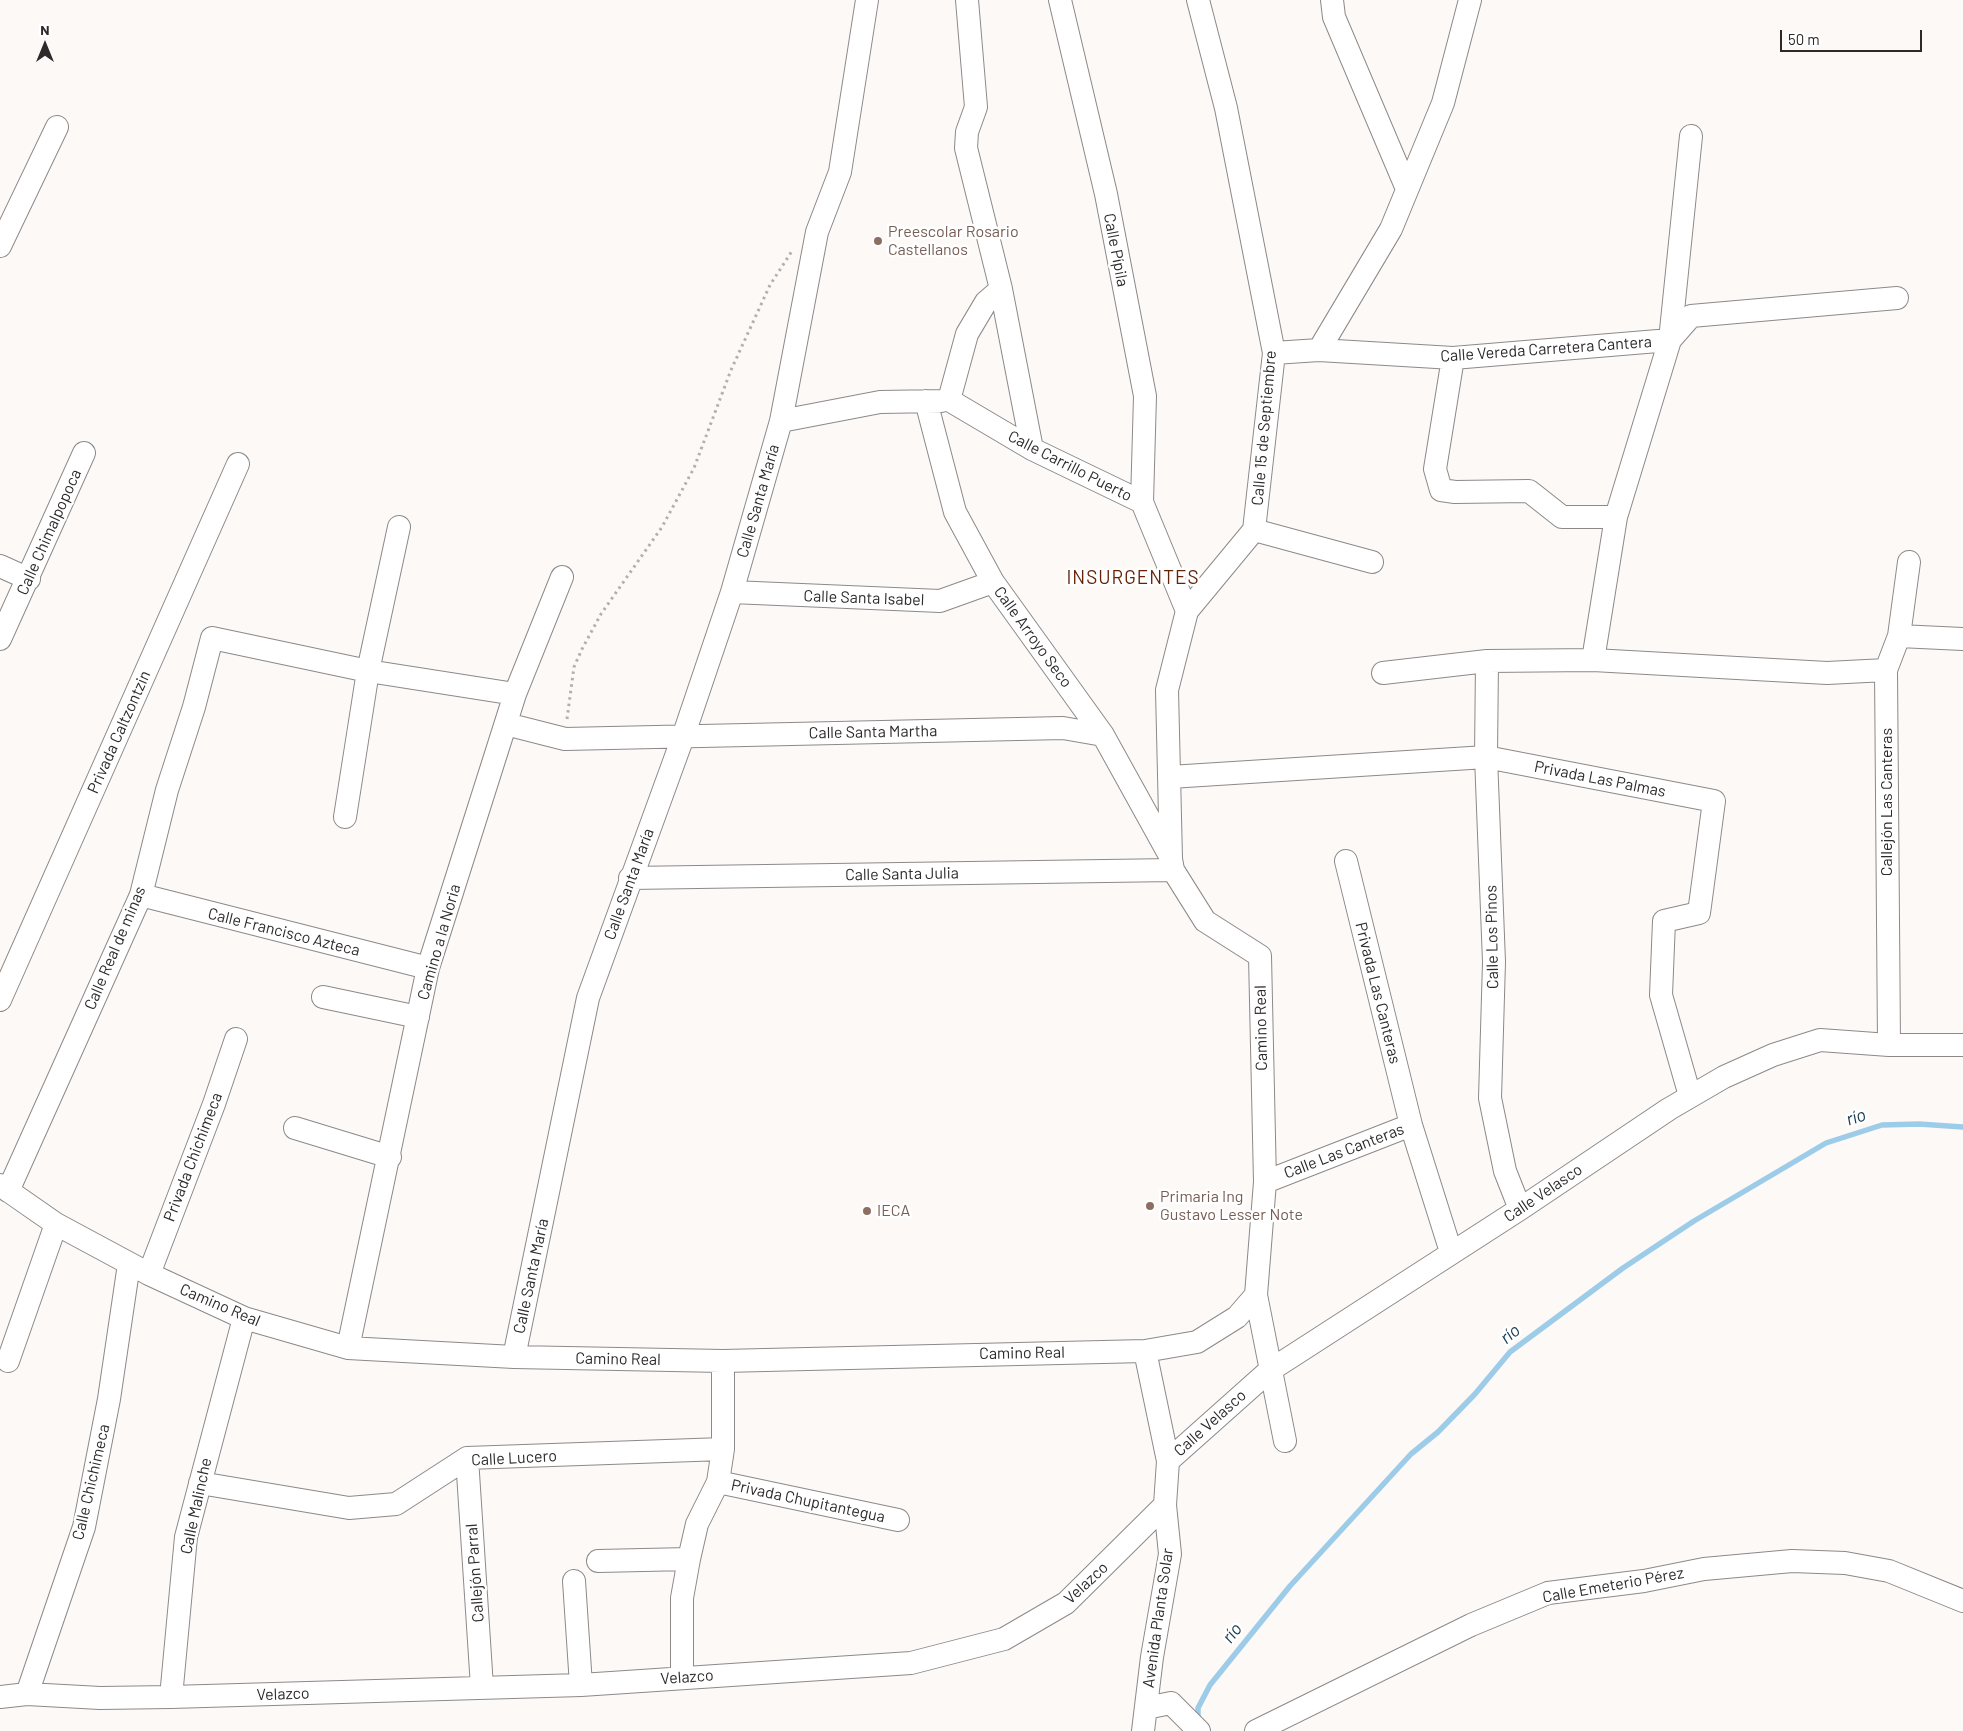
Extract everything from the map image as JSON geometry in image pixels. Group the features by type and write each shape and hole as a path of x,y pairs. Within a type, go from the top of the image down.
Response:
{"street":[{"name":"Calle Santa María","path":"514,1358 588,998 630,878 683,737 732,592 781,421 817,232 840,172 867,0"},
{"path":"967,0 976,107 967,132 966,148 1001,288 1032,449"},
{"name":"Calle Pípila","path":"1060,0 1106,194 1145,396 1142,502"},
{"name":"Calle 15 de Septiembre","path":"1172,865 1167,690 1187,611 1254,530 1274,353 1226,108 1198,0"},
{"path":"1332,0 1334,17 1407,189"},
{"path":"1319,350 1391,229 1443,103 1470,0"},
{"path":"0,246 57,127"},
{"path":"1594,660 1616,517 1670,340 1692,136"},
{"path":"781,421 880,402 949,400 968,334 986,302 1001,288"},
{"name":"Calle Vereda Carretera Cantera","path":"1274,353 1319,350 1453,358 1670,340 1691,316 1897,298"},
{"path":"1453,358 1435,468 1441,490 1455,492 1529,490 1562,517 1616,517"},
{"name":"Calle Carrillo Puerto","path":"949,400 1032,449 1142,502 1187,611"},
{"name":"Calle Arroyo Seco","path":"926,401 955,512 993,582 1104,735 1172,865"},
{"name":"Calle Chimalpopoca","path":"0,639 29,580 84,452"},
{"name":"Privada Caltzontzin","path":"0,1000 238,464"},
{"path":"345,817 368,671 399,527"},
{"path":"1254,530 1372,562"},
{"name":"Callejón Las Canteras","path":"1889,1046 1886,670 1899,636 1908,562"},
{"path":"0,566 29,580"},
{"name":"Camino a la Noria","path":"348,1348 390,1157 428,968 515,694 562,577"},
{"name":"Calle Santa Isabel","path":"732,592 940,601 993,582"},
{"path":"1899,636 1963,639"},
{"name":"Calle Real de minas","path":"4,1188 141,895 167,790 194,707 212,638 368,671"},
{"path":"1383,673 1487,662 1594,660 1827,673 1886,670"},
{"name":"Calle Los Pinos","path":"1487,662 1486,757 1494,962 1490,1098 1504,1171 1520,1209"},
{"path":"368,671 515,694"},
{"path":"1063,728 1075,696"},
{"name":"Calle Santa Martha","path":"506,724 565,739 1063,728 1104,735"},
{"path":"1170,777 1486,757"},
{"name":"Privada Las Palmas","path":"1486,757 1714,801 1699,913 1664,921 1661,996 1690,1096"},
{"name":"Privada Las Canteras","path":"1346,861 1411,1125"},
{"name":"Calle Santa Julia","path":"630,878 1172,865"},
{"name":"Camino Real","path":"1172,865 1205,921 1260,956 1265,1182 1256,1295 1269,1371 1285,1441"},
{"name":"Calle Francisco Azteca","path":"141,895 428,968"},
{"path":"323,997 418,1016"},
{"name":"Privada Chichimeca","path":"149,1274 214,1104 236,1038"},
{"name":"Calle Velasco","path":"1168,1461 1269,1371 1520,1209 1690,1096 1724,1076 1773,1054 1820,1040 1889,1046 1963,1046"},
{"name":"Calle Las Canteras","path":"1265,1182 1411,1125 1451,1252"},
{"path":"295,1128 390,1157"},
{"name":"Camino Real","path":"4,1188 56,1224 149,1274 244,1318 348,1348 514,1358 723,1361 1145,1350 1197,1342 1237,1317 1256,1295"},
{"path":"8,1361 56,1224"},
{"name":"Calle Chichimeca","path":"27,1694 84,1527 109,1399 129,1264"},
{"name":"Calle Malinche","path":"171,1697 186,1536 244,1318"},
{"path":"1145,1350 1168,1461 1165,1505"},
{"path":"682,1677 682,1598 689,1558 697,1524 718,1482 723,1449 723,1361"},
{"name":"Calle Lucero","path":"200,1482 348,1508 396,1504 467,1458 723,1449"},
{"name":"Callejón Parral","path":"467,1458 482,1687"},
{"name":"Privada Chupitantegua","path":"718,1482 898,1520"},
{"name":"Velazco","path":"0,1697 27,1694 100,1698 171,1697 581,1685 911,1662 1004,1639 1066,1603 1165,1505"},
{"name":"Avenida Planta Solar","path":"1143,1731 1152,1657 1170,1554 1165,1505"},
{"path":"598,1561 689,1558"},
{"name":"Calle Emeterio Pérez","path":"1256,1731 1471,1624 1548,1593 1644,1581 1704,1569 1792,1561 1846,1563 1889,1571 1963,1601"},
{"path":"574,1581 581,1685"},
{"path":"1146,1708 1172,1703 1198,1731"}],"path":[{"path":"565,739 574,667 582,649 601,614 662,527 694,468 731,370 770,285 791,253 817,232"}],"waterway":[{"name":"río","path":"1198,1722 1198,1708 1210,1685 1290,1586 1411,1454 1438,1432 1475,1394 1510,1352 1623,1268 1694,1221 1826,1143 1882,1125 1919,1124 1963,1127"}],"place":[{"name":"Preescolar Rosario Castellanos","path":"878,241"},
{"name":"Primaria Ing Gustavo Lesser Note","path":"1150,1206"},
{"name":"IECA","path":"867,1211"}],"district":[{"name":"INSURGENTES","path":"1133,578"}]}
